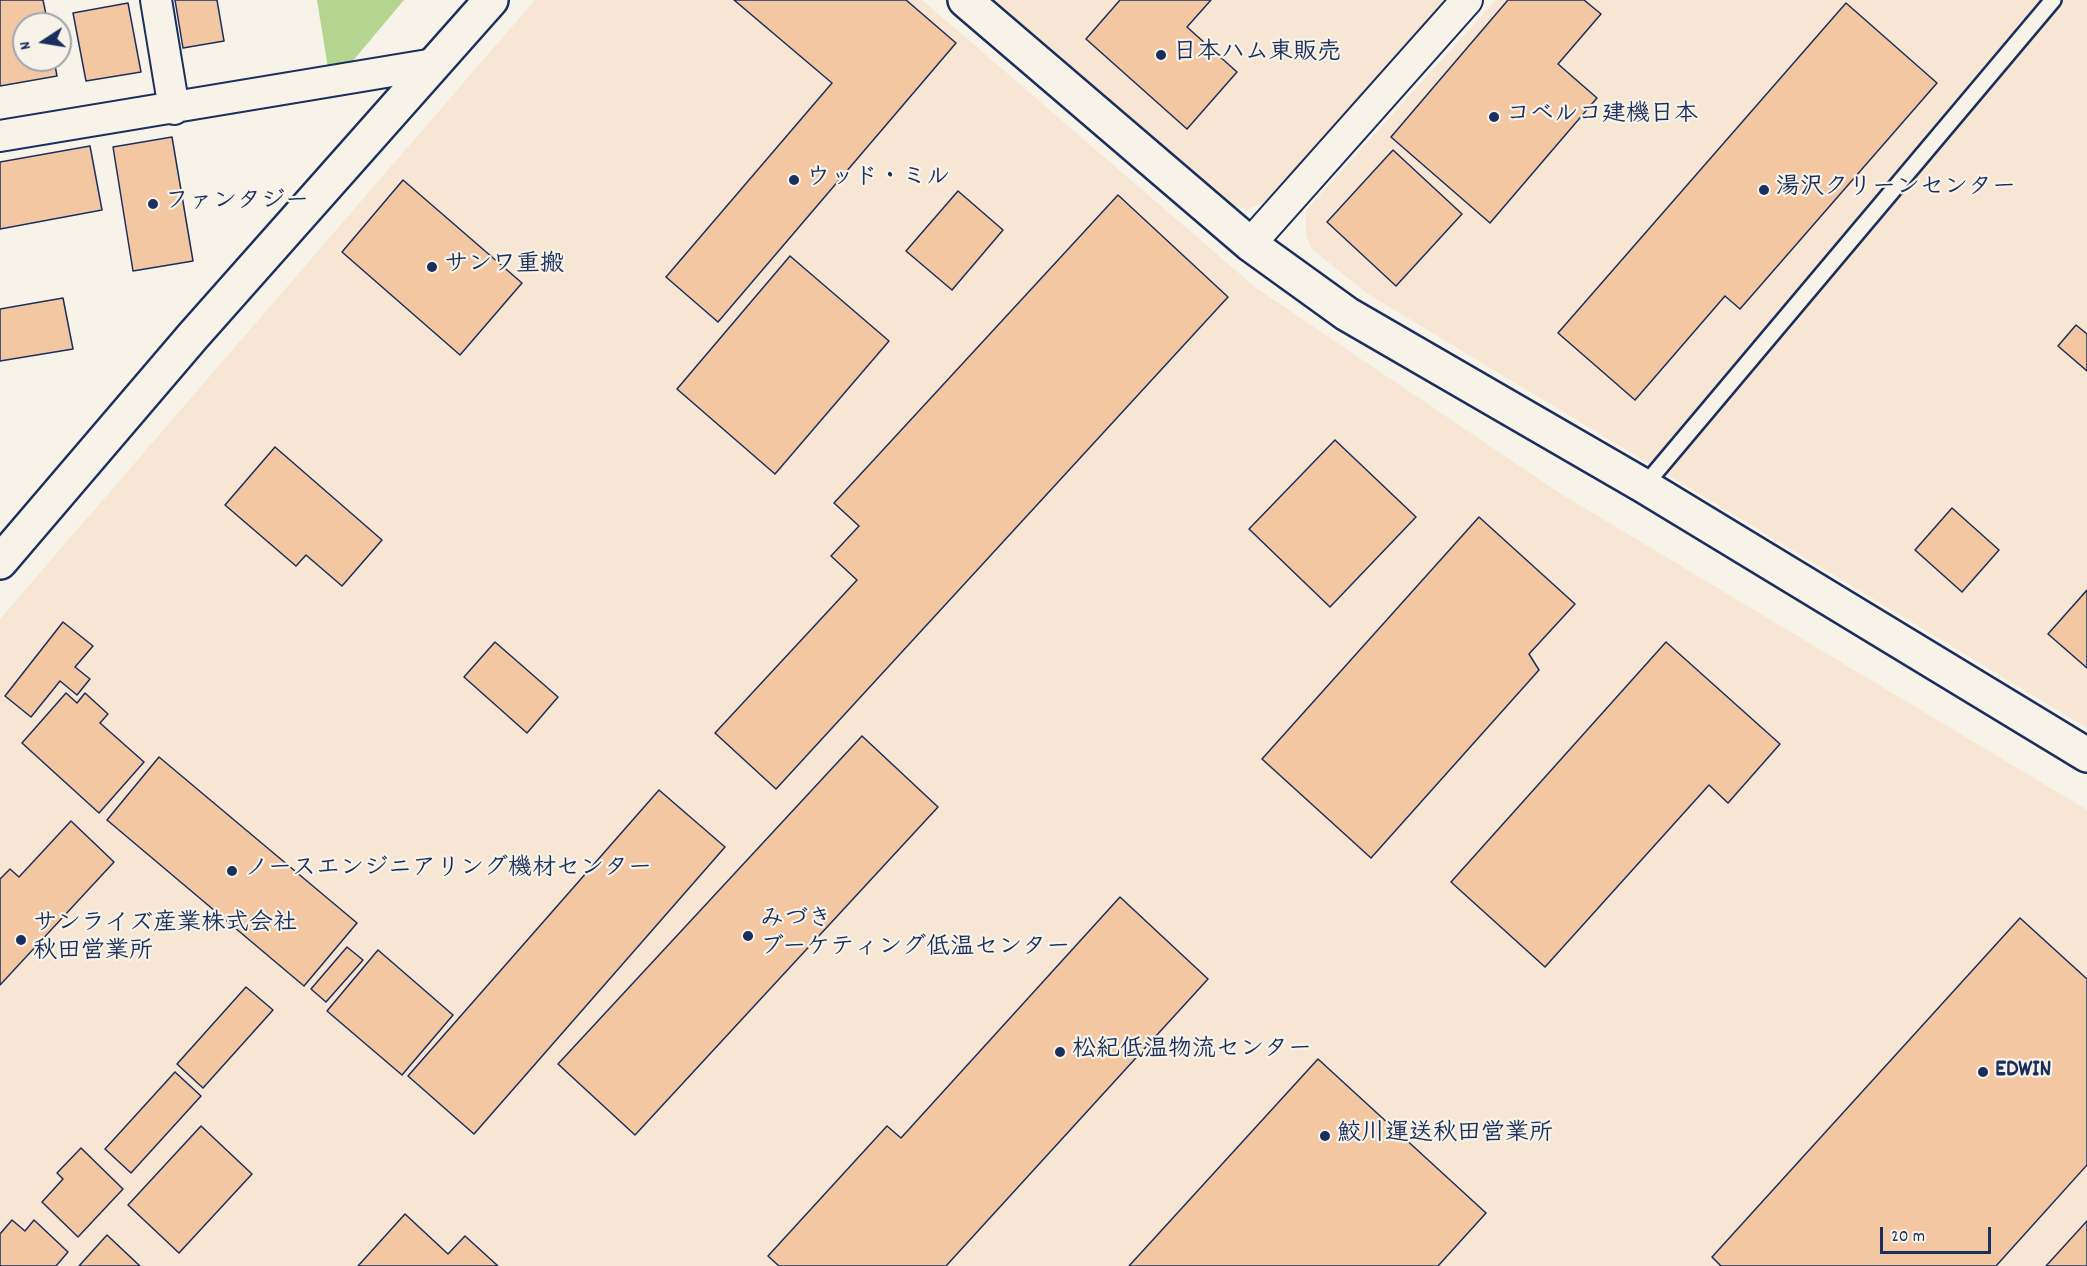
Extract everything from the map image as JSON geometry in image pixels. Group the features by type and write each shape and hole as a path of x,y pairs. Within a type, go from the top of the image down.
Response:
{"street":[{"path":"156,0 174,109"},
{"path":"0,562 193,336 491,0"},
{"path":"965,0 1250,244 1347,314 1644,486 2087,755"},
{"path":"1250,244 1467,0"},
{"path":"0,136 174,109 434,64"}],"lane":[{"path":"1644,486 2053,0"}],"shaded area":[{"path":"535,0 922,0 1256,288 1561,494 2087,810 2087,1266 0,1266 0,619"},
{"path":"993,0 1448,0 1270,199 1248,209 1227,205"},
{"path":"1496,0 2087,0 2087,728 1368,294 1312,249 1306,236 1306,210"}],"green space":[{"path":"317,0 404,0 351,63 328,68"}],"building":[{"path":"0,0 43,0 46,12 12,12 12,72 56,72 57,76 0,86"},
{"path":"175,0 217,0 224,41 183,48"},
{"name":"ウッド・ミル","path":"734,0 906,0 956,43 718,322 666,277 832,83"},
{"name":"日本ハム東販売","path":"1120,0 1211,0 1187,27 1237,72 1187,129 1086,39"},
{"name":"コベルコ建機日本","path":"1508,0 1584,0 1601,14 1558,64 1597,98 1490,223 1391,137"},
{"path":"128,3 141,72 86,81 73,13"},
{"name":"湯沢クリーンセンター","path":"1846,3 1937,83 1740,309 1725,296 1635,400 1558,333"},
{"name":"ファンタジー","path":"172,137 193,261 133,271 113,147"},
{"path":"90,146 102,210 0,229 0,162"},
{"path":"1393,150 1462,214 1396,286 1327,222"},
{"name":"サンワ重搬","path":"403,180 522,283 460,355 342,252"},
{"path":"958,191 1003,230 952,290 906,251"},
{"path":"1118,195 1228,297 776,789 715,733 857,580 831,556 859,526 834,503"},
{"path":"790,256 889,341 775,474 677,389"},
{"path":"63,298 73,349 0,361 0,309"},
{"path":"2076,325 2087,334 2087,371 2058,346"},
{"path":"1335,440 1416,517 1330,607 1249,529"},
{"path":"275,447 382,540 342,586 306,555 296,566 225,505"},
{"path":"1952,508 1999,550 1962,592 1915,550"},
{"path":"1479,517 1575,604 1529,654 1539,670 1371,858 1262,759"},
{"path":"2087,590 2087,668 2048,634"},
{"path":"63,622 93,646 75,667 90,679 77,695 60,681 31,717 5,696"},
{"path":"495,642 558,697 527,733 464,677"},
{"path":"1666,642 1780,744 1728,803 1709,785 1545,967 1451,882"},
{"path":"66,693 77,703 85,693 108,714 100,723 144,762 99,813 22,743"},
{"name":"みづき ブーケティング低温センター","path":"862,736 938,807 635,1135 558,1064"},
{"name":"ノースエンジニアリング機材センター","path":"159,757 357,923 304,986 107,820"},
{"path":"659,790 725,847 474,1134 408,1076"},
{"name":"サンライズ産業株式会社 秋田営業所","path":"71,821 114,862 0,985 0,879 10,869 19,877"},
{"name":"松紀低温物流センター","path":"1120,897 1208,979 946,1266 779,1266 768,1256 887,1126 901,1138"},
{"name":"EDWIN","path":"2020,918 2087,979 2087,1165 1996,1266 1721,1266 1712,1257"},
{"path":"347,947 363,960 326,1002 311,989"},
{"path":"378,950 453,1015 402,1075 327,1011"},
{"path":"246,987 273,1010 203,1088 177,1064"},
{"name":"鮫川運送秋田営業所","path":"1318,1059 1486,1213 1438,1266 1129,1266"},
{"path":"175,1072 201,1096 131,1173 105,1149"},
{"path":"201,1126 252,1174 179,1253 128,1205"},
{"path":"81,1148 123,1189 78,1237 42,1202 63,1179 57,1173"},
{"path":"405,1214 448,1254 465,1236 498,1266 358,1266"},
{"path":"12,1220 25,1231 34,1220 68,1252 56,1266 0,1266 0,1234"},
{"path":"2087,1221 2087,1266 2046,1266"},
{"path":"107,1235 140,1266 79,1266"}],"place":[{"name":"日本ハム東販売","path":"1161,55"},
{"name":"コベルコ建機日本","path":"1494,117"},
{"name":"ウッド・ミル","path":"794,180"},
{"name":"湯沢クリーンセンター","path":"1764,190"},
{"name":"ファンタジー","path":"153,204"},
{"name":"サンワ重搬","path":"432,267"},
{"name":"ノースエンジニアリング機材センター","path":"232,871"},
{"name":"みづき ブーケティング低温センター","path":"748,936"},
{"name":"サンライズ産業株式会社 秋田営業所","path":"21,940"},
{"name":"松紀低温物流センター","path":"1060,1052"},
{"name":"EDWIN","path":"1983,1072"},
{"name":"鮫川運送秋田営業所","path":"1325,1136"}]}
